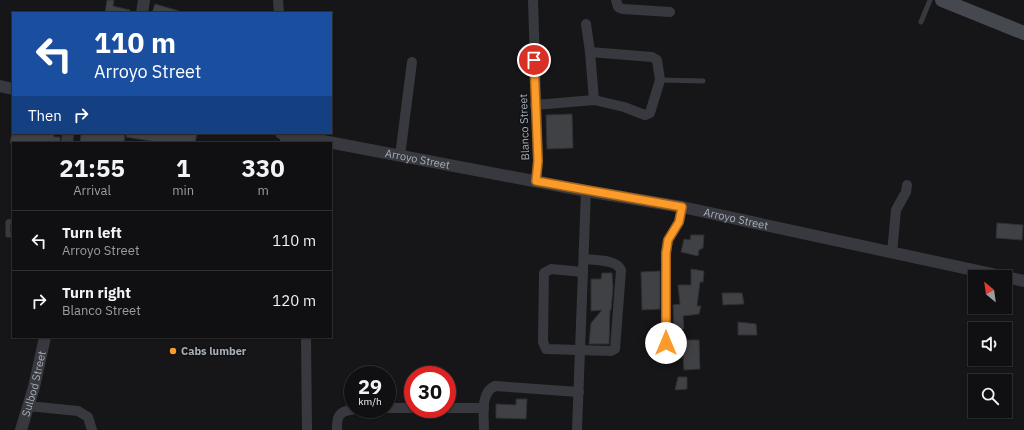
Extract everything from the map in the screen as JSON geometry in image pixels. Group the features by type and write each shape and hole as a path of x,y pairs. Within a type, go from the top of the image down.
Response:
{"main road":[{"path":"942,0 1024,33"}],"street":[{"path":"142,12 144,0"},
{"path":"278,0 279,12"},
{"name":"Blanco Street","path":"533,0 538,161 536,181"},
{"path":"616,0 618,7 670,12"},
{"path":"586,24 594,100"},
{"path":"536,105 594,100 624,107 645,115 650,114 660,80 657,60 652,57 590,52"},
{"path":"400,156 412,62"},
{"path":"0,86 12,89"},
{"name":"Arroyo Street","path":"284,136 316,142"},
{"name":"Arroyo Street","path":"332,145 682,207 1024,281"},
{"path":"892,253 896,210 906,192 907,185"},
{"path":"577,430 586,191"},
{"path":"666,358 666,253 668,240 679,222 682,207"},
{"path":"583,272 551,269 544,273 544,347 546,349 580,349 611,352 614,349 621,270 615,263 584,259"},
{"name":"Sulbod Street","path":"21,430 45,338"},
{"path":"306,338 307,430"},
{"path":"484,430 484,408 486,394 489,388 495,386 579,392"},
{"path":"28,406 78,411 88,417 92,430"},
{"path":"456,408 484,408"},
{"path":"337,430 336,420 340,414 344,412"}],"lane":[{"path":"921,22 930,0"},
{"path":"660,80 703,81"},
{"path":"12,221 8,222 8,235 12,235"}],"building":[{"path":"107,0 114,0 113,6 130,10 130,12 105,12"},
{"path":"155,4 179,11 179,12 152,12"},
{"path":"572,114 573,148 547,149 546,115"},
{"path":"12,133 54,134 54,137 60,137 60,142 10,143"},
{"path":"81,134 125,134 124,142 80,142"},
{"path":"127,134 197,134 195,142 157,142 126,137"},
{"path":"997,223 1023,225 1022,240 996,238"},
{"path":"691,235 704,235 703,248 699,250 698,256 681,252 684,239 690,240"},
{"path":"691,269 704,271 703,282 700,282 697,306 701,306 699,314 683,316 684,329 674,330 673,305 680,304 678,285 691,285"},
{"path":"660,271 660,309 642,310 641,272"},
{"path":"602,273 612,273 613,288 610,310 609,344 589,344 591,323 602,310 591,311 591,279 601,279"},
{"path":"722,293 742,293 744,304 723,305"},
{"path":"738,322 756,324 757,335 738,335"},
{"path":"682,340 699,340 700,369 684,370"},
{"path":"678,377 687,377 687,389 675,390"},
{"path":"516,399 527,399 526,419 496,418 496,404 516,405"}],"place":[{"name":"Cabs lumber","path":"173,351"}],"route":[{"path":"534,60 538,161 536,181 682,207 677,227 668,240 666,253 666,343"}]}
